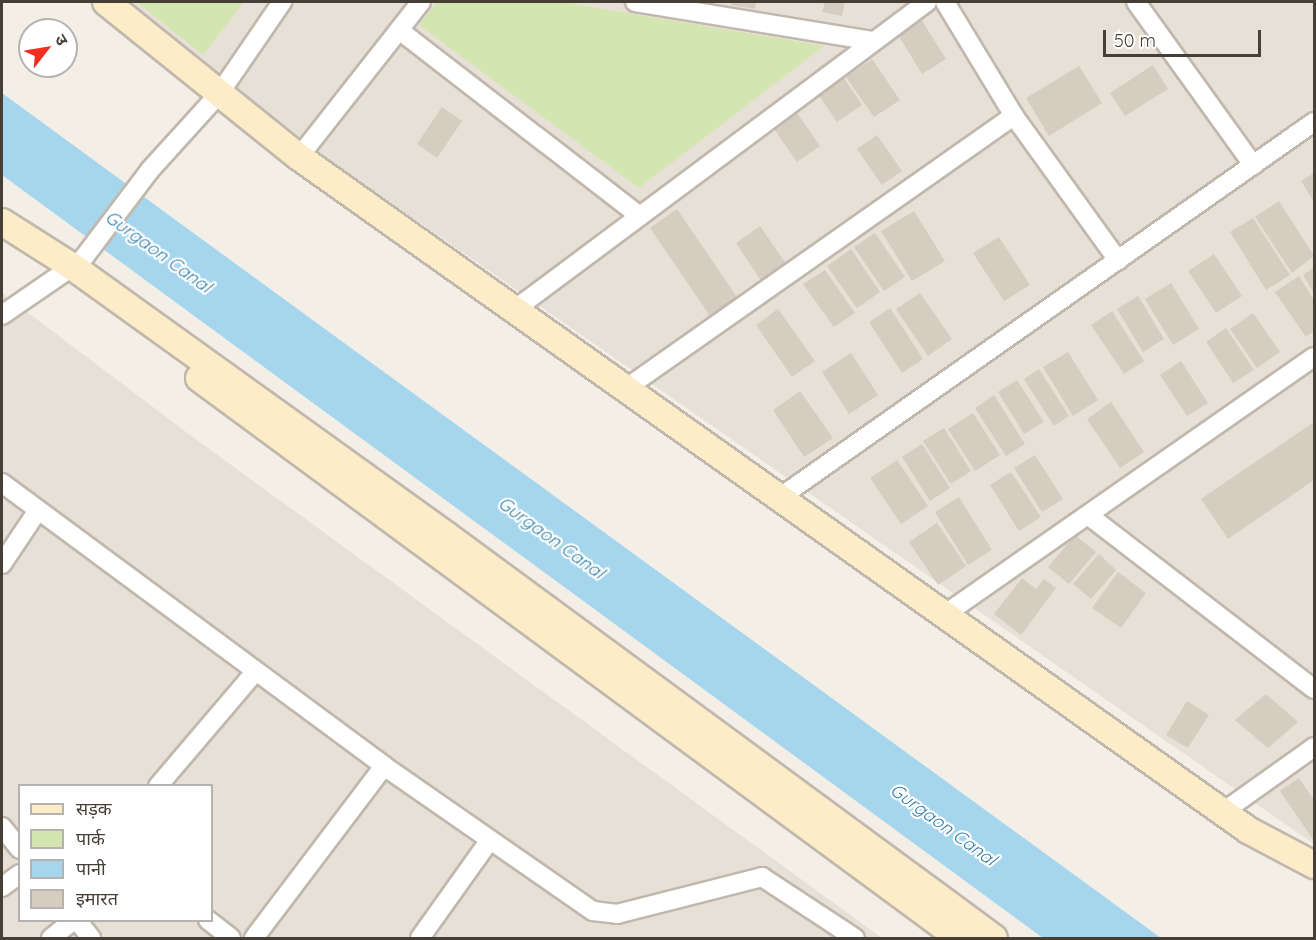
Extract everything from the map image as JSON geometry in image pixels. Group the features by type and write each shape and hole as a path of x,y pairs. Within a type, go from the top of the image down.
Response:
{"main road":[{"path":"106,2 299,157 1223,812 1314,865"},
{"path":"2,222 73,266 456,542 994,939"},
{"path":"2,243 73,266 960,939"}],"street":[{"path":"2,315 73,266 143,180 219,94 282,2"},
{"path":"299,157 421,2"},
{"path":"635,2 874,41"},
{"path":"514,310 927,2"},
{"path":"945,2 1014,116 1118,260"},
{"path":"1136,2 1253,165"},
{"path":"399,30 640,216"},
{"path":"625,389 1014,116"},
{"path":"779,498 1314,122"},
{"path":"944,615 1314,357"},
{"path":"2,483 384,766 603,915 762,877 855,939"},
{"path":"2,564 38,510"},
{"path":"1088,515 1314,689"},
{"path":"160,784 255,672"},
{"path":"1223,812 1314,747"},
{"path":"254,939 384,766"},
{"path":"2,827 18,847"},
{"path":"420,939 490,840"},
{"path":"2,887 18,875"},
{"path":"51,939 75,922"},
{"path":"77,922 91,939"},
{"path":"209,922 231,939"}],"shaded area":[{"path":"124,2 1314,2 1314,844 334,163"},
{"path":"2,293 194,438 882,938 2,938"}],"green space":[{"path":"137,2 244,2 203,55"},
{"path":"437,2 562,2 824,46 639,188 419,25"}],"water":[{"name":"Gurgaon Canal","path":"2,93 1161,938 1043,938 2,175"}],"building":[{"path":"732,2 756,2 755,9 731,5"},
{"path":"825,2 845,2 842,16 822,12"},
{"path":"921,19 946,59 922,74 897,33"},
{"path":"872,59 900,100 874,117 846,77"},
{"path":"1153,65 1168,89 1125,116 1110,93"},
{"path":"1079,66 1102,103 1049,136 1026,98"},
{"path":"844,78 862,105 837,122 818,94"},
{"path":"442,107 462,121 437,158 417,144"},
{"path":"795,110 820,146 797,162 772,126"},
{"path":"877,135 902,171 882,185 857,149"},
{"path":"1314,173 1314,202 1301,181"},
{"path":"1279,201 1314,256 1292,273 1255,217"},
{"path":"677,209 737,297 710,316 650,228"},
{"path":"914,211 945,261 912,281 881,231"},
{"path":"1253,218 1290,275 1266,290 1230,232"},
{"path":"760,226 789,268 764,285 736,243"},
{"path":"875,233 905,277 884,291 854,247"},
{"path":"999,237 1030,285 1004,301 973,253"},
{"path":"851,249 880,292 857,308 827,266"},
{"path":"1214,254 1242,296 1216,313 1188,271"},
{"path":"1314,267 1314,293 1303,275"},
{"path":"825,270 855,313 834,327 803,284"},
{"path":"1299,276 1314,300 1314,331 1306,337 1275,292"},
{"path":"1171,283 1199,329 1173,345 1145,299"},
{"path":"920,293 952,339 928,356 896,309"},
{"path":"1138,296 1164,339 1143,352 1117,309"},
{"path":"890,308 923,359 902,373 869,322"},
{"path":"778,309 815,361 792,377 756,325"},
{"path":"1112,311 1144,361 1124,374 1091,325"},
{"path":"1253,313 1280,352 1257,368 1230,329"},
{"path":"1226,328 1254,370 1233,383 1206,342"},
{"path":"1068,352 1098,400 1073,416 1043,367"},
{"path":"851,353 878,395 849,414 822,372"},
{"path":"1181,361 1208,403 1187,416 1160,375"},
{"path":"1039,369 1069,416 1054,426 1024,379"},
{"path":"1017,380 1044,422 1024,434 998,392"},
{"path":"800,391 833,438 804,457 773,410"},
{"path":"994,395 1025,444 1006,456 975,408"},
{"path":"1111,402 1144,452 1120,468 1087,419"},
{"path":"973,413 1000,455 975,471 948,429"},
{"path":"1314,422 1314,480 1228,539 1201,499"},
{"path":"944,428 971,471 951,484 923,441"},
{"path":"922,444 950,488 930,501 902,457"},
{"path":"1035,455 1063,499 1042,512 1014,468"},
{"path":"897,460 928,506 901,524 870,478"},
{"path":"1011,472 1041,517 1019,531 990,485"},
{"path":"959,497 992,550 968,565 935,512"},
{"path":"937,523 966,566 938,585 909,542"},
{"path":"1075,535 1096,552 1069,584 1048,567"},
{"path":"1099,554 1116,570 1091,599 1073,584"},
{"path":"1118,572 1146,593 1121,628 1092,608"},
{"path":"1022,578 1036,589 1044,579 1056,588 1021,635 994,614"},
{"path":"1266,694 1298,722 1268,748 1235,720"},
{"path":"1187,701 1209,715 1188,748 1166,735"},
{"path":"1299,778 1314,800 1314,841 1280,791"}]}
